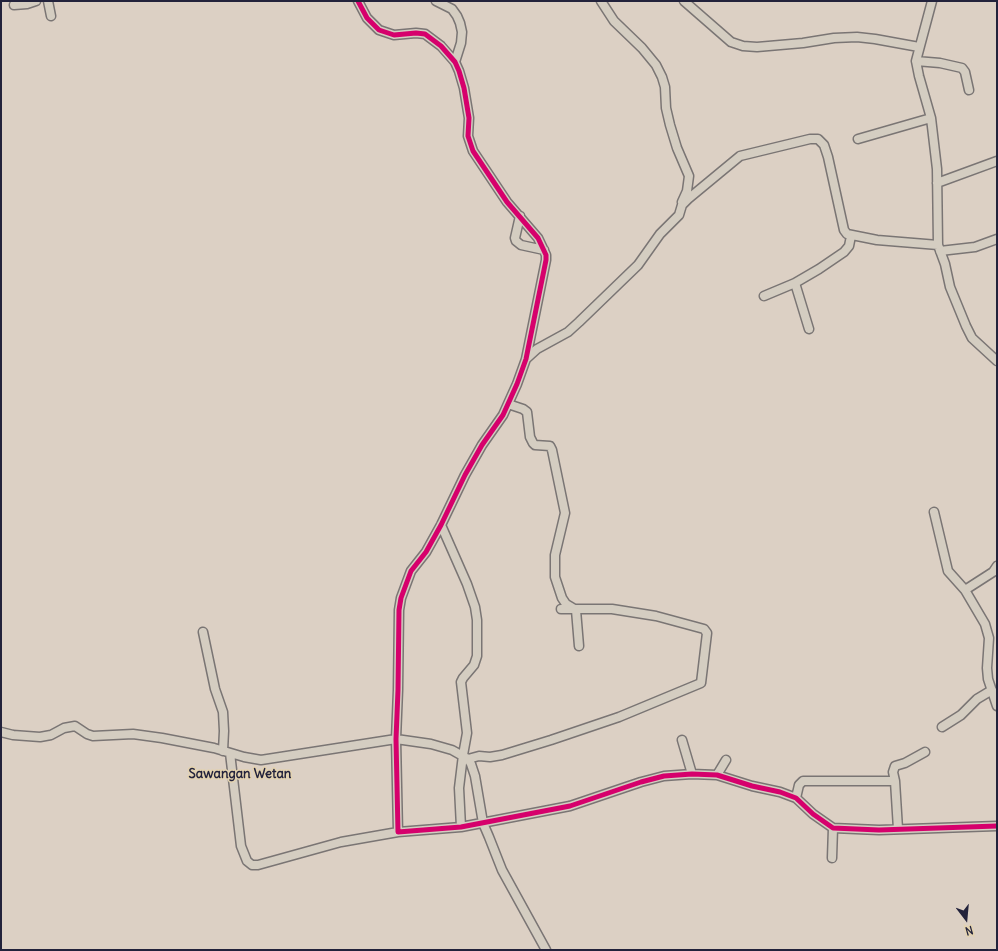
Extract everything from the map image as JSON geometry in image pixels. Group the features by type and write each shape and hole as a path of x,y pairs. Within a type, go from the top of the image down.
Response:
{"street":[{"path":"14,5 27,4 36,1"},
{"path":"48,1 51,16"},
{"path":"358,1 371,24 380,30 394,35 416,33 425,34 441,46 455,62 460,71 466,100 469,118 468,136 470,144 507,202 538,238 544,250 546,260 522,372 503,415 482,445 468,469 441,525 426,552 411,572 401,598 399,610 396,739 398,832"},
{"path":"436,1 452,9 460,23 462,32 461,43 455,62"},
{"path":"526,359 537,349 568,332 638,265 660,234 679,215 689,176 677,148 670,125 666,108 665,87 662,77 656,65 642,48 614,21 603,1"},
{"path":"684,1 731,42 743,46 788,44 834,38 857,37 875,38 919,47"},
{"path":"932,1 916,61 918,76 931,118 937,169 939,248 945,264 950,287 972,338 997,361"},
{"path":"916,61 940,63 962,68 965,72 969,90"},
{"path":"858,139 931,118"},
{"path":"682,205 740,156 810,139 818,139 824,145 828,157 846,234 877,240 939,248 975,247 997,239"},
{"path":"937,183 997,161"},
{"path":"520,216 515,238 516,241 521,245 544,250"},
{"path":"764,296 795,284 844,252 849,246 851,236"},
{"path":"795,284 809,329"},
{"path":"508,404 524,409 527,412 530,437 533,443 535,445 550,446 552,450 565,513 555,555 555,577 562,598 566,604 576,610"},
{"path":"934,512 948,571 965,590 985,624 989,638 987,668 997,706"},
{"path":"441,525 467,584 475,607 477,620 477,656 474,664 461,682 467,728 465,757 459,788 461,826"},
{"path":"965,590 993,572 997,566"},
{"path":"1,732 40,738 51,736 64,728 76,726 87,734 93,736 133,734 178,740 260,760 396,739 437,745 452,750 465,757 490,757 502,755 545,742 619,717 700,684 707,633 704,629 656,616 612,610 576,610 561,608"},
{"path":"576,610 579,646"},
{"path":"203,632 215,689 223,712 224,731 239,832 244,854 247,861 252,865 258,865 341,842 398,832 483,823 570,806 641,782 664,776 692,774 717,775 752,786 780,792 796,798 813,814 833,828 878,830 997,826 997,823"},
{"path":"942,727 961,715 977,700 992,690"},
{"path":"682,740 692,774"},
{"path":"898,829 895,781 892,772 895,766 925,752"},
{"path":"465,757 475,776 483,823 502,870 546,950"},
{"path":"717,775 726,760"},
{"path":"796,798 799,785 803,782 895,781"},
{"path":"832,858 833,828"}],"cycle path":[{"path":"358,1 367,18 379,30 394,35 416,33 425,34 441,46 455,62 464,88 469,118 468,136 473,151 507,202 538,238 546,255 526,359 517,384 503,415 482,445 465,475 426,552 411,571 401,598 399,610 396,739 398,832 461,827 570,806 641,782 664,776 692,774 717,775 752,786 780,792 796,798 813,814 833,828 879,830 997,826"}],"district":[{"name":"Sawangan Wetan","path":"240,774"}]}
